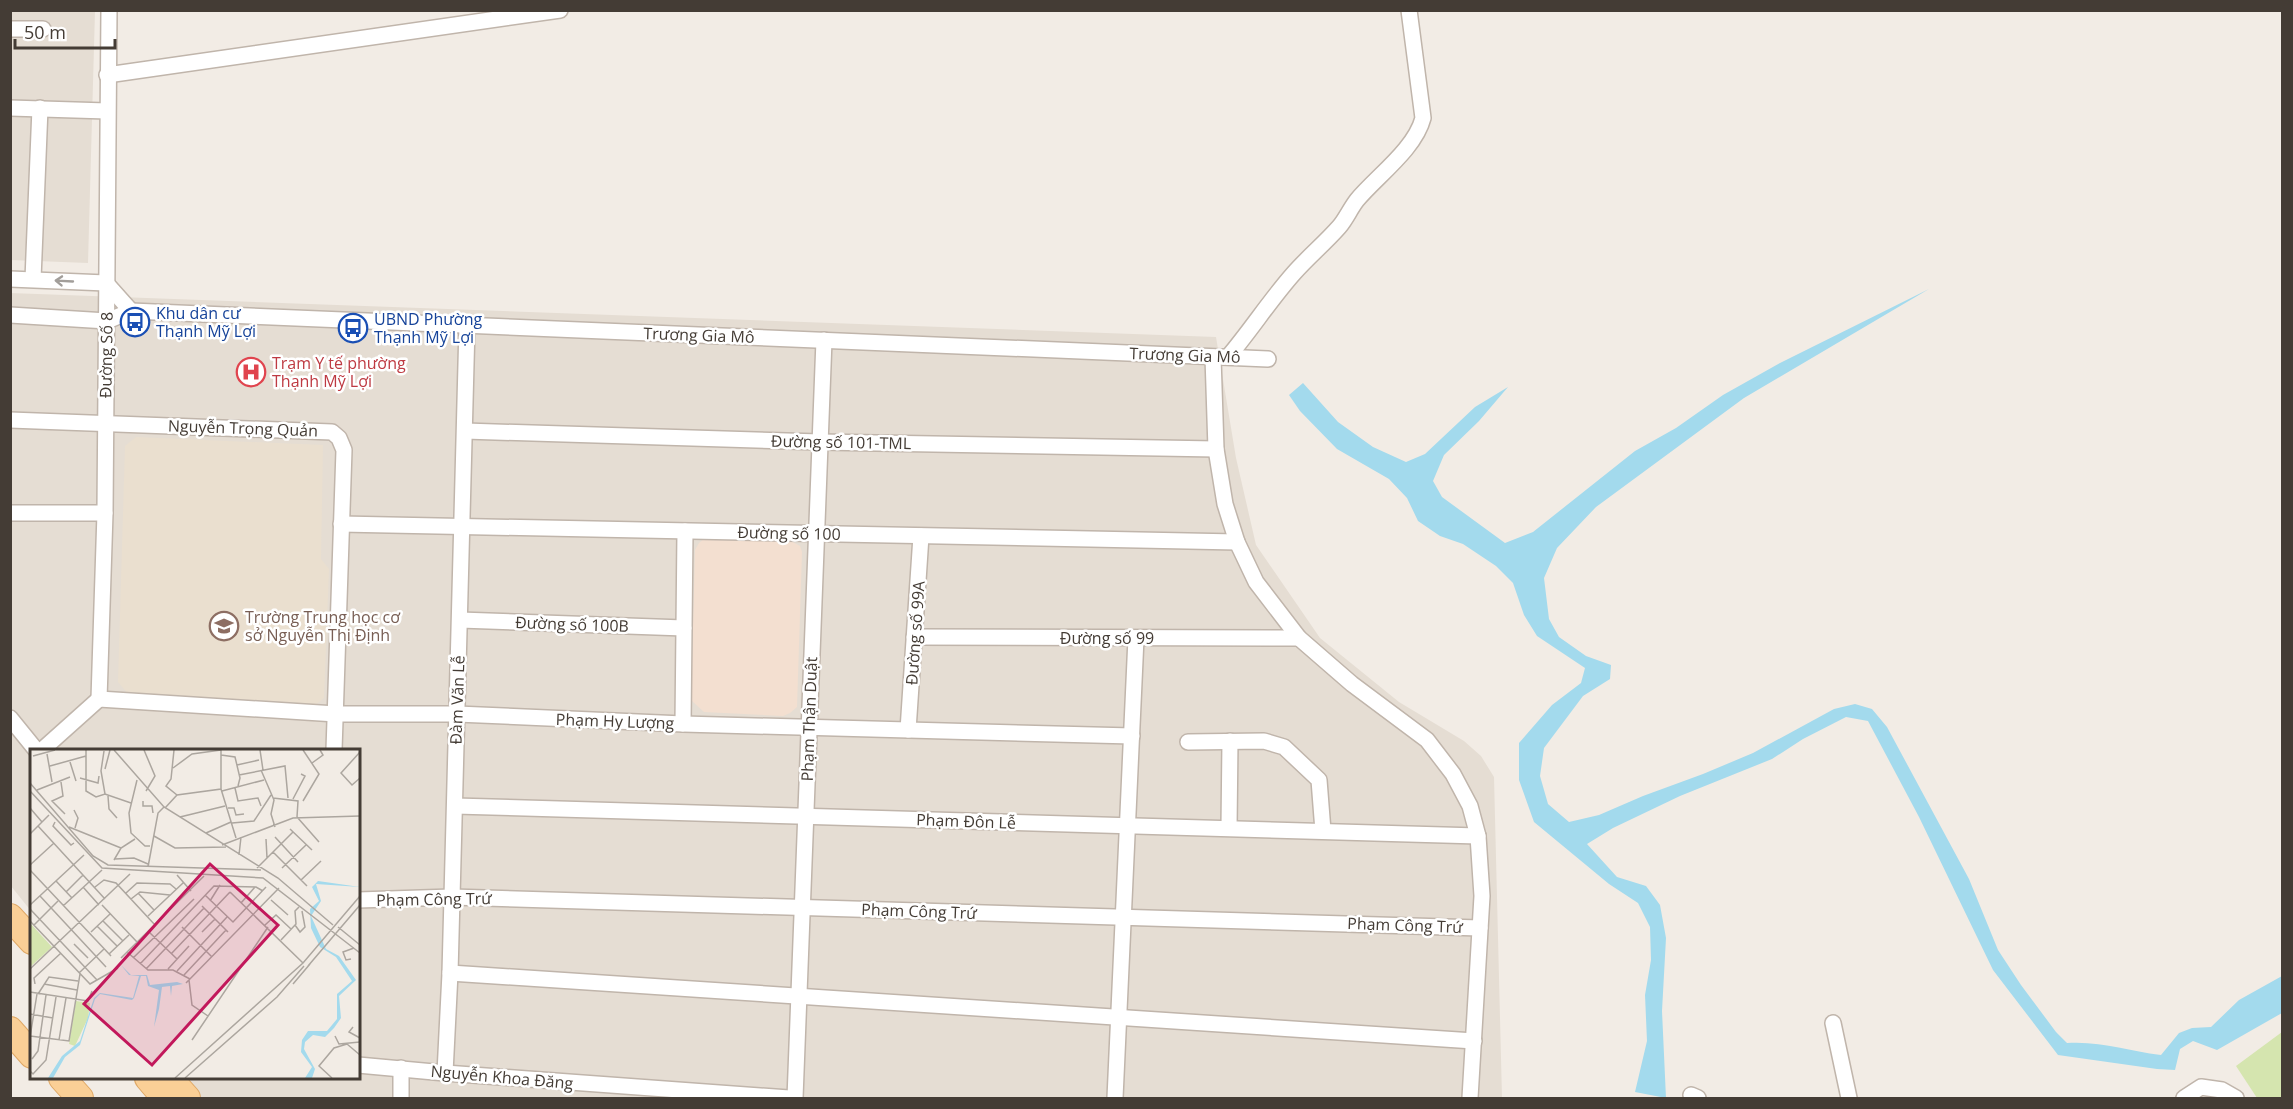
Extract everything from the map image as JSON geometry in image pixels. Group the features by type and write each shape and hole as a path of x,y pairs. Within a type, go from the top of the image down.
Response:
{"main road":[{"path":"10,896 30,918"},
{"path":"10,916 30,939"},
{"path":"10,1017 30,1040"},
{"path":"10,1030 30,1053"},
{"path":"53,1079 68,1098"},
{"path":"64,1079 80,1098"},
{"path":"150,1079 165,1098"},
{"path":"171,1079 187,1098"}],"street":[{"name":"Đường Số 8","path":"99,699 105,513 109,10"},
{"path":"107,75 560,10"},
{"path":"1409,10 1423,118 1421,127 1398,157 1357,200 1341,225 1269,302 1251,330 1221,357 1216,449 1225,504 1237,542 1256,582 1299,638 1352,684 1427,740 1453,774 1470,806 1478,836 1482,896 1470,1098"},
{"path":"10,29 43,30"},
{"path":"10,108 107,111"},
{"path":"33,279 40,108"},
{"path":"10,279 106,283 131,311"},
{"name":"Trương Gia Mô","path":"10,315 107,321 131,311 1268,359"},
{"name":"Đàm Văn Lễ","path":"445,1073 450,973 467,326"},
{"name":"Phạm Thận Duật","path":"795,1098 824,340"},
{"name":"Nguyễn Trọng Quản","path":"10,420 332,432 339,438 344,450 334,749"},
{"name":"Đường số 101-TML","path":"465,431 820,442 1216,449"},
{"path":"10,513 105,513"},
{"name":"Đường số 100","path":"342,524 1237,542"},
{"path":"683,724 685,531"},
{"name":"Đường số 99A","path":"908,730 921,536"},
{"name":"Đường số 100B","path":"460,620 684,628"},
{"name":"Đường số 99","path":"914,637 1299,638"},
{"path":"1115,1098 1136,638"},
{"path":"43,749 99,699"},
{"name":"Phạm Hy Lượng","path":"99,699 336,714 457,714 683,724 1132,736"},
{"path":"10,718 35,749"},
{"path":"1229,828 1230,741"},
{"path":"1188,742 1264,741 1284,747 1319,780 1323,831"},
{"name":"Phạm Đôn Lễ","path":"454,806 1478,836"},
{"name":"Phạm Công Trứ","path":"360,900 452,897 1480,928"},
{"path":"450,973 1474,1041"},
{"path":"1833,1023 1849,1098"},
{"name":"Nguyễn Khoa Đăng","path":"360,1065 789,1098"},
{"path":"401,1068 401,1098"},
{"path":"2184,1098 2201,1087 2222,1090 2236,1098"}],"shaded area":[{"path":"11,11 95,11 88,263 11,260"},
{"name":"Khu dân cư Thạnh Mỹ Lợi","path":"10,293 1216,337 1236,458 1256,545 1320,638 1399,702 1464,741 1481,756 1494,777 1502,1098 193,1098 176,1079 360,1079 360,749 30,749 30,910 11,886"},
{"name":"Trường Trung học cơ sở Nguyễn Thị Định","path":"136,437 323,445 321,559 329,569 324,698 313,707 129,695 118,682 125,446"},
{"path":"705,538 787,539 800,546 802,552 797,707 790,713 783,716 704,712 691,700 695,550"}],"green space":[{"path":"2282,1032 2282,1098 2257,1098 2236,1066"}],"water":[{"path":"1929,289 1744,398 1596,507 1557,548 1544,578 1549,619 1559,637 1586,656 1611,665 1610,679 1583,696 1544,748 1540,776 1548,804 1569,822 1599,815 1753,753 1834,709 1855,704 1872,709 1887,727 1969,879 1998,950 2021,985 2067,1043 2104,1045 2161,1055 2179,1033 2192,1028 2211,1027 2239,1000 2282,976 2282,1013 2217,1050 2193,1041 2180,1049 2175,1070 2058,1055 1993,970 1919,817 1868,721 1846,717 1803,739 1772,759 1680,796 1613,828 1587,844 1617,877 1646,886 1660,905 1666,938 1662,1011 1666,1098 1635,1092 1647,1041 1645,995 1651,960 1650,927 1638,903 1609,884 1534,822 1519,780 1519,743 1552,705 1581,683 1585,668 1537,636 1524,615 1513,583 1496,566 1463,544 1440,536 1418,521 1407,498 1389,479 1337,449 1300,411 1289,395 1303,383 1338,422 1373,447 1406,462 1425,454 1475,407 1508,387 1479,421 1444,455 1433,481 1442,497 1505,543 1533,532 1635,451 1676,428 1723,395 1780,363"}],"place":[{"name":"Khu dân cư Thạnh Mỹ Lợi","path":"135,322"},
{"name":"UBND Phường Thạnh Mỹ Lợi","path":"353,328"},
{"name":"Trạm Y tế phường Thạnh Mỹ Lợi","path":"251,372"},
{"name":"Trường Trung học cơ sở Nguyễn Thị Định","path":"224,626"}]}
